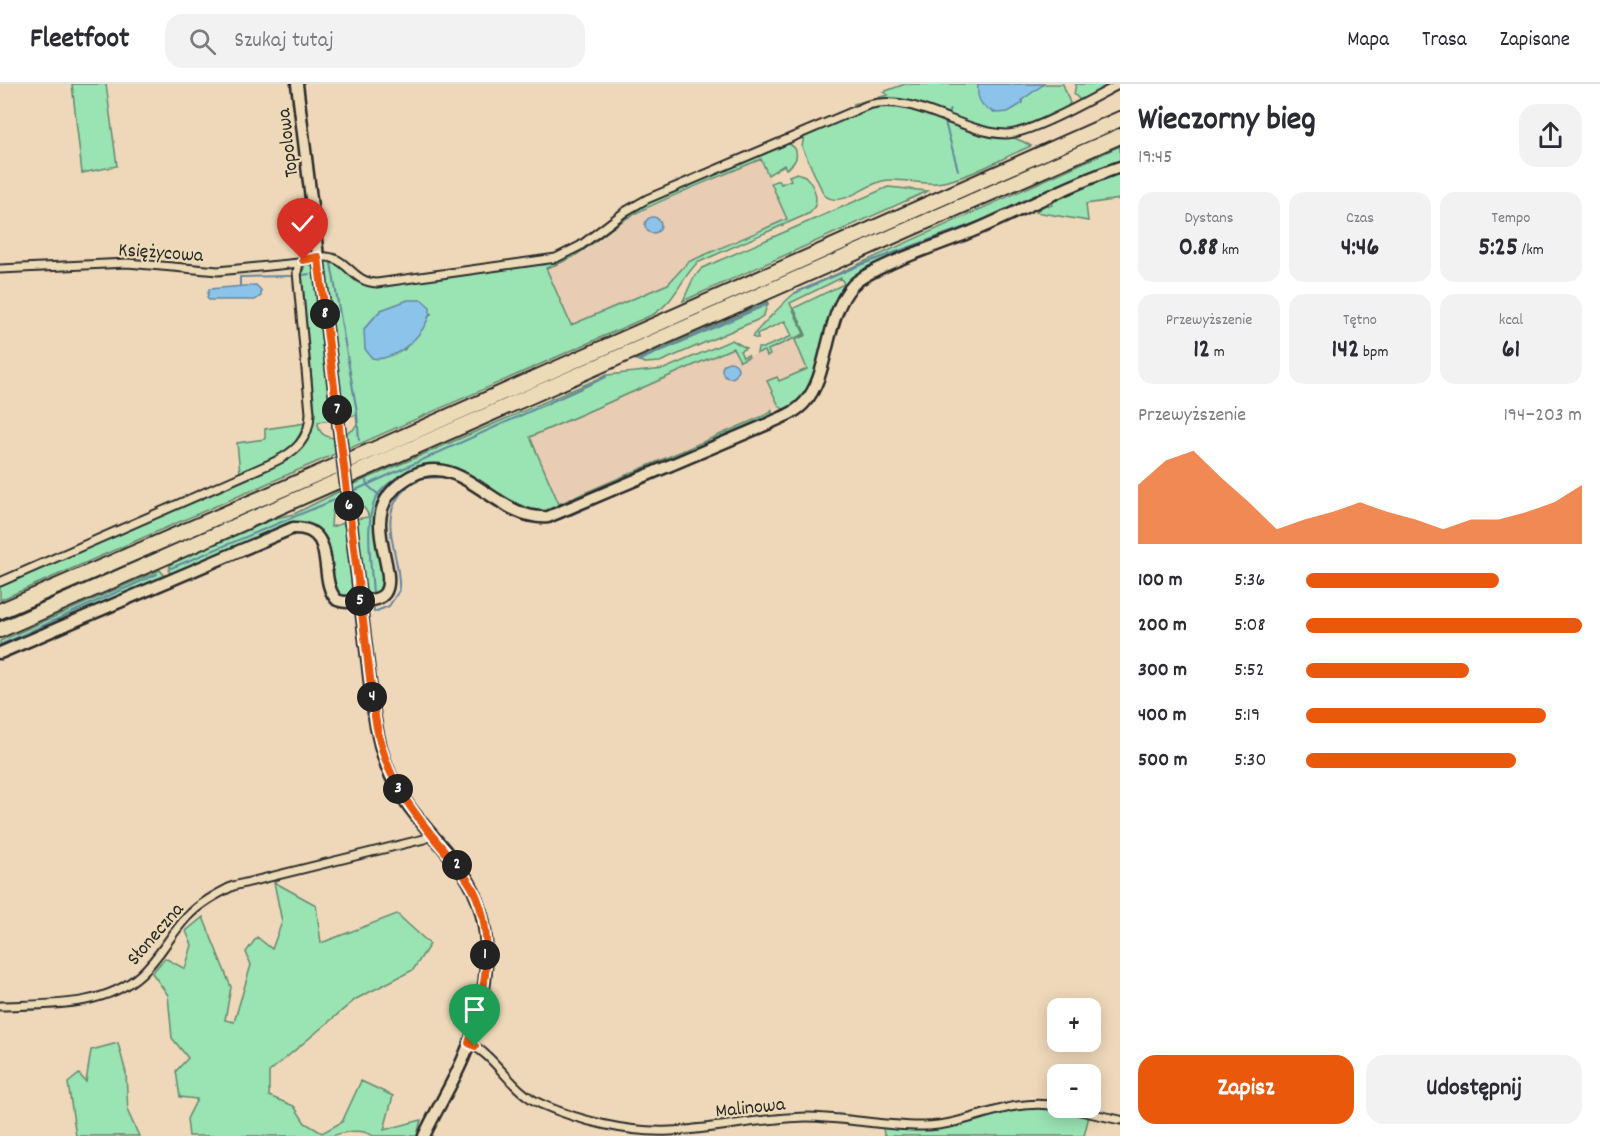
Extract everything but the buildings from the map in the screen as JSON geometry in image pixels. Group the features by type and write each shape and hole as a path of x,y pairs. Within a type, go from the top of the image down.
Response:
{"highway":[{"path":"0,611 382,446 1120,119"},
{"path":"0,630 1120,136"}],"street":[{"name":"Topolowa","path":"297,84 360,601"},
{"path":"318,257 336,257 360,279 377,283 556,258 580,246 626,211 647,199 868,105 897,103 979,129 1008,134 1031,128 1120,84"},
{"path":"0,653 292,528 308,530 320,541 331,592 335,599 342,602 378,599 386,591 380,517 389,496 406,481 425,472 452,472 519,513 548,517 770,423 797,409 811,394 839,305 855,282 943,242 993,223 1081,181 1120,167"},
{"name":"Księżycowa","path":"0,269 127,263 218,272 299,263 318,257"},
{"path":"0,582 272,463 299,446 308,429 310,413 297,272 299,263"},
{"path":"360,601 374,710 383,755 401,794 473,889 483,923 483,984 469,1043 424,1136"},
{"name":"Słoneczna","path":"0,1006 84,1000 119,989 150,965 188,916 214,896 233,886 424,839 432,835"},
{"name":"Malinowa","path":"469,1043 481,1050 515,1087 535,1101 584,1118 635,1130 678,1131 803,1117 925,1126 956,1122 1017,1104 1047,1105"},
{"path":"1101,1116 1120,1120"}],"shaded area":[{"path":"761,159 787,219 688,262 668,284 571,325 546,268 560,265 587,250 634,214"},
{"path":"809,330 818,352 783,409 779,406 747,424 559,504 530,437 734,347 740,361"}],"green space":[{"path":"72,84 106,84 117,166 82,173"},
{"path":"905,84 1063,84 1070,103 1066,108 1032,124 1005,131 996,131 899,101 887,99 853,104 888,95 883,92"},
{"path":"1076,84 1111,84 1081,101 1074,94"},
{"path":"881,105 907,109 982,132 1013,138 1031,146 973,173 949,181 930,183 889,180 845,198 831,199 824,195 802,147 804,135"},
{"path":"1120,124 1120,130 285,498 284,496 279,498 280,501 0,624 0,618"},
{"path":"786,143 796,151 794,163 786,169 784,165 768,175 761,159 636,213 573,257 546,268 571,325 668,284 688,262 787,219 771,183 779,180 781,184 791,180 789,176 797,173 809,180 816,199 810,213 697,263 668,303 654,314 346,450 344,434 353,430 357,424 356,415 341,417 323,263 326,260 337,263 361,281 377,286 562,258 586,245 633,210","holes":["381,310 431,314 404,350 364,329"]},
{"path":"1120,146 1120,163 865,274 828,333 810,389 800,404 786,411 779,406 767,381 777,377 779,381 807,369 795,340 806,335 794,308 844,284 841,278 790,303 804,334 768,350 770,355 767,356 765,351 757,353 758,348 792,336 785,321 757,334 758,339 752,337 795,293"},
{"path":"1120,169 1120,199 1086,204 1088,221 1036,212 1046,203 1049,206 1052,205 1050,201"},
{"path":"888,187 928,191 683,301 693,279 702,268"},
{"path":"305,264 314,266 332,420 318,422 318,426 322,433 334,438 335,454 0,600 0,587 280,463 301,449 311,429 315,413 302,276"},
{"path":"768,302 764,315 757,320 660,362 645,363 636,360"},
{"path":"732,340 746,348 740,351 743,357 748,355 749,357 740,361 733,348 530,437 559,504 770,413 772,409 772,418 559,511 537,513 504,500 466,473 440,466 432,467 381,502 383,586 379,593 370,596 365,594 362,587 355,519 369,517 363,507 354,503 348,503 332,511 331,527 344,523 353,590 351,597 344,598 335,592 327,546 293,524 174,574 169,572 170,564 276,518 294,514 352,485 607,375 664,369"},
{"path":"306,423 291,449 240,473 237,443 265,439 265,429"},
{"path":"160,570 164,575 162,580 0,648 0,641"},
{"path":"274,882 316,905 321,943 397,914 430,944 413,970 356,999 269,1072 269,1096 294,1106 305,1123 322,1133 342,1122 361,1081 393,1096 384,1130 421,1120 417,1136 373,1136 358,1131 332,1136 189,1136 187,1119 197,1099 180,1097 176,1071 188,1058 172,1038 168,995 152,973 165,958 185,969 192,945 186,931 203,917 231,987 225,1020 234,1022 251,965 246,952 257,937 272,949 282,922"},
{"path":"118,1043 126,1073 128,1112 139,1136 76,1136 68,1083 79,1074 86,1082 91,1050"},
{"path":"1043,1107 1047,1108 1047,1118 1088,1118 1084,1136 884,1136 883,1126 927,1129 949,1127 1009,1109"}],"water":[{"path":"978,84 1044,84 1022,100 1023,103 1008,112 997,113 987,109 981,103"},
{"path":"653,217 661,225 653,233 645,225"},
{"path":"256,285 261,290 261,296 255,300 209,300 207,298 209,289"},
{"path":"408,300 422,300 430,307 425,325 419,334 401,350 391,356 372,358 365,349 364,329 381,310"},
{"path":"730,362 736,364 738,370 736,376 730,378 724,376 722,370 724,364"}],"waterway":[{"path":"950,109 945,122 958,170"},
{"path":"795,293 860,265 981,221"},
{"path":"331,263 357,412 359,440"},
{"path":"304,275 309,274"},
{"path":"240,286 240,277 291,276"},
{"path":"640,360 768,304"},
{"path":"349,493 606,377"},
{"path":"680,468 705,456"},
{"path":"650,481 673,471"},
{"path":"373,595 369,542 371,515 379,493 401,475"},
{"path":"424,478 446,477"},
{"path":"366,481 367,485 380,496"},
{"path":"414,483 418,481"},
{"path":"628,490 643,483"},
{"path":"373,603 374,612 389,606 399,591 399,577 390,523 397,499 407,487"},
{"path":"613,496 621,492"},
{"path":"171,568 344,496"},
{"path":"571,515 606,499"},
{"path":"518,518 530,522"},
{"path":"536,523 563,518"},
{"path":"0,645 157,574"}],"route":[{"path":"303,260 318,257 378,737 388,771 401,794 466,877 482,913 485,969 476,1023 469,1043 475,1046"}]}
